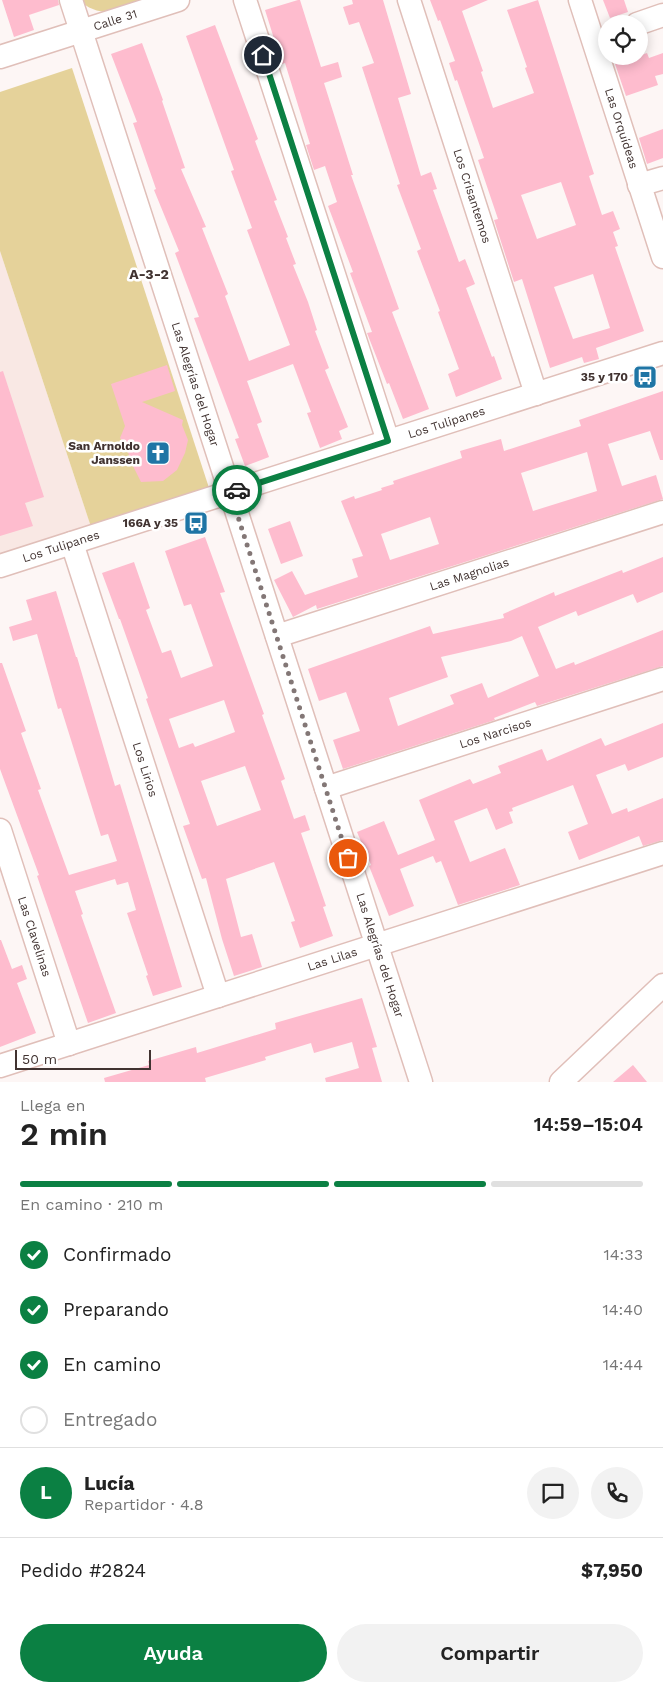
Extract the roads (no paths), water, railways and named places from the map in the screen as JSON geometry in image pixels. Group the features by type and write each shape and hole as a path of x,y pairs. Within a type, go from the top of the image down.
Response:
{"street":[{"name":"Las Alegrías del Hogar","path":"71,0 421,1082"},
{"path":"245,0 388,441"},
{"name":"Los Crisantemos","path":"409,0 536,394"},
{"name":"Las Orquídeas","path":"580,0 598,34"},
{"name":"Calle 31","path":"0,57 164,2"},
{"path":"648,21 663,16"},
{"name":"Las Orquídeas","path":"607,65 639,186 663,258"},
{"path":"639,186 663,178"},
{"name":"Los Tulipanes","path":"0,566 663,353"},
{"name":"Las Magnolias","path":"277,636 663,512"},
{"name":"Los Lirios","path":"72,543 218,996"},
{"name":"Los Narcisos","path":"326,788 663,679"},
{"name":"Las Clavelinas","path":"0,830 69,1044"},
{"name":"Las Lilas","path":"0,1066 663,854"},
{"path":"565,1080 663,985"}],"place":[{"name":"35 y 170","path":"645,377"},
{"name":"San Arnoldo Janssen","path":"158,453"},
{"name":"166A y 35","path":"196,523"}],"district":[{"name":"A-3-2","path":"149,274"}]}
